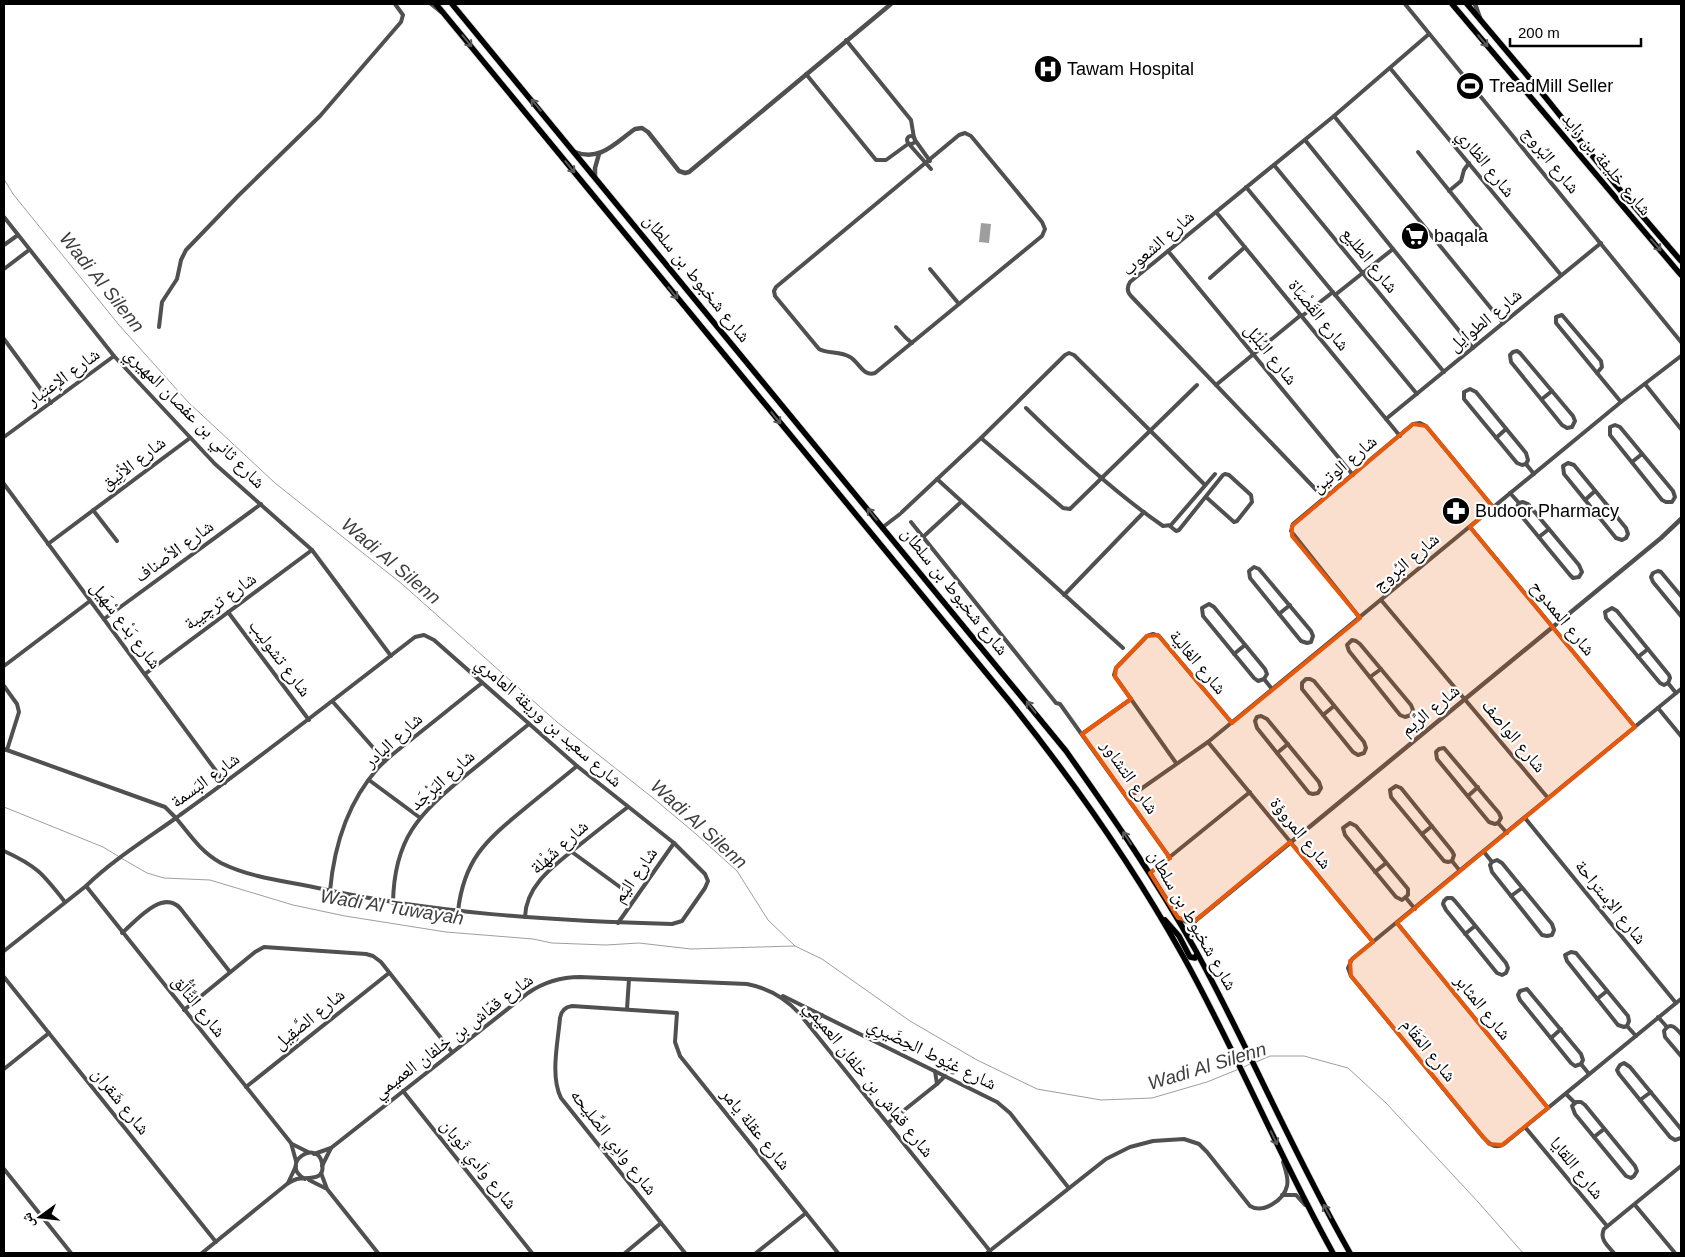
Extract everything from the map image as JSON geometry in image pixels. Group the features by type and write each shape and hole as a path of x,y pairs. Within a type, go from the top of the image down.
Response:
{"main road":[{"name":"شارع شخبوط بن سلطان","path":"436,4 1044,745 1100,822 1160,915 1226,1038 1254,1093 1281,1153 1333,1253"},
{"name":"شارع شخبوط بن سلطان","path":"452,4 1066,751 1150,873 1196,952 1308,1176 1350,1253"},
{"name":"شارع خليفة بن زايد","path":"1452,4 1681,275"},
{"name":"شارع خليفة بن زايد","path":"1467,4 1681,262"},
{"path":"1160,915 1174,930 1190,957 1195,958 1196,952"}],"street":[{"path":"160,327 162,302 177,279 181,260 186,250 325,110 394,29 403,17 394,4"},
{"path":"431,4 444,13"},
{"path":"574,152 586,155 599,154 635,129 642,128 648,132 679,171 689,172 891,4"},
{"name":"شارع البُروج","path":"1405,4 1681,342"},
{"path":"1475,4 1480,20"},
{"name":"شارع الشعوب","path":"1324,498 1128,292 1130,282 1334,116 1429,34"},
{"path":"806,74 876,160 886,160 902,148 910,140 913,128 911,120 846,40"},
{"name":"شارع الظاري","path":"1390,68 1561,275"},
{"path":"1334,116 1503,323"},
{"path":"968,134 1044,227 1044,234 959,304 875,373 868,374 847,356 819,349 775,296 774,292 778,285 959,135 968,134"},
{"path":"910,140 932,168"},
{"path":"910,140 928,161"},
{"path":"1305,140 1474,348"},
{"path":"1418,152 1485,235"},
{"path":"595,177 595,168 599,154"},
{"path":"1449,191 1462,181 1464,170 1469,163"},
{"name":"شارع الطليع","path":"1274,165 1444,372"},
{"path":"1246,187 1417,394"},
{"name":"شارع القَصْبَاة","path":"1216,212 1400,436"},
{"name":"شارع ثاني بن عفصان المهيري","path":"4,217 114,356 215,464 312,550 391,656"},
{"path":"4,245 18,235"},
{"name":"شارع الطوايل","path":"1386,419 1601,243"},
{"path":"1210,278 1245,247"},
{"path":"1216,385 1301,316 1394,249"},
{"path":"4,269 30,250"},
{"name":"شارع البُلْبُل","path":"1168,251 1353,475"},
{"path":"930,270 959,304"},
{"path":"1597,373 1602,367 1601,361 1565,317 1562,315 1558,316 1556,324 1621,402"},
{"path":"896,327 912,343"},
{"name":"شارع البُروج","path":"1676,334 1681,338"},
{"path":"4,338 51,403"},
{"path":"1515,351 1520,353 1552,391 1574,418 1575,423 1572,427 1567,428 1564,426 1542,400 1511,362 1511,353 1515,351"},
{"name":"شارع البُروج","path":"1128,798 1232,723 1621,402 1679,357 1681,352"},
{"path":"883,527 901,513 1069,353 1074,355 1205,485"},
{"name":"شارع الإعتبار","path":"4,437 114,356"},
{"path":"1645,384 1681,429"},
{"path":"981,438 1064,509 1072,508 1197,385"},
{"path":"1474,390 1527,456 1526,464 1522,466 1516,463 1464,399 1463,395 1466,391 1474,390"},
{"path":"1542,400 1552,391"},
{"path":"1026,408 1102,478 1163,526 1170,526 1178,531 1223,475 1227,474 1251,495 1252,502 1237,521 1234,522 1206,497"},
{"path":"1603,417 1611,426"},
{"name":"شارع الوتين","path":"1360,618 1291,531 1293,524 1324,498 1414,424 1418,423 1424,424 1493,507"},
{"path":"1611,426 1619,426 1673,491 1675,495 1673,500 1664,501 1610,435 1609,430 1611,426"},
{"path":"1572,427 1580,436"},
{"path":"1496,438 1506,429"},
{"name":"شارع الأنِيق","path":"48,544 190,438"},
{"path":"1632,462 1642,454"},
{"path":"1557,455 1565,464"},
{"path":"1570,463 1574,465 1626,528 1628,534 1626,538 1620,540 1616,538 1563,472 1565,464 1570,463"},
{"path":"1526,464 1534,474"},
{"path":"1170,526 1215,474"},
{"path":"936,479 1124,648"},
{"name":"شارع بَدْع سْهَيل","path":"4,484 225,783"},
{"path":"1585,500 1595,491"},
{"path":"1510,493 1519,503"},
{"path":"923,538 962,502"},
{"path":"1519,503 1528,504 1549,529 1582,570 1580,576 1575,578 1570,575 1518,511 1519,503"},
{"name":"شارع الأصناف","path":"104,619 260,504"},
{"name":"شارع الأنِيق","path":"93,510 117,541"},
{"path":"1064,595 1144,512"},
{"name":"شارع الرِّيم","path":"1195,921 1661,538 1681,519"},
{"name":"شارع التشاور","path":"910,522 1056,703 1060,704 1170,858"},
{"name":"شارع الممدوح","path":"1470,527 1635,727"},
{"path":"1539,537 1549,529"},
{"name":"شارع ترچيبة","path":"145,674 312,550"},
{"path":"1251,568 1258,568 1312,633 1314,636 1311,642 1302,642 1279,614 1249,576 1248,572 1251,568"},
{"path":"1681,596 1661,572 1653,573 1651,577 1653,582 1681,616"},
{"name":"شارع الواصف","path":"1381,600 1548,798"},
{"path":"4,666 90,601"},
{"path":"1207,605 1212,606 1245,645 1266,670 1267,674 1260,681 1256,680 1204,616 1202,612 1203,607 1207,605"},
{"path":"1279,614 1290,606"},
{"path":"1612,608 1615,610 1648,649 1669,675 1668,683 1664,685 1660,683 1606,618 1605,612 1608,609 1612,608"},
{"name":"شارع تشوليب","path":"228,612 309,720"},
{"path":"1342,632 1350,642"},
{"name":"شارع الغالية","path":"1176,763 1115,677 1115,670 1147,636 1156,634 1159,636 1232,723"},
{"name":"شارع البَسمة","path":"4,951 137,845 225,783 415,638 424,635"},
{"name":"شارع سعيد بن وريقة العامري","path":"5,749 160,805 170,810 197,845 222,863 267,877 393,902 525,918 676,924 685,918 705,888 707,878 674,843 577,766 434,640 424,635"},
{"path":"1354,640 1358,642 1412,706 1411,715 1405,717 1400,715 1347,649 1347,645 1350,642 1354,640"},
{"path":"1311,642 1319,651"},
{"path":"1234,654 1245,645"},
{"path":"1638,657 1648,649"},
{"path":"1370,678 1381,669"},
{"path":"1296,670 1304,680"},
{"path":"1308,678 1312,680 1366,744 1364,753 1358,755 1353,752 1302,689 1301,685 1304,680 1308,678"},
{"path":"1264,679 1272,689"},
{"name":"شارع البادر","path":"330,891 341,833 353,806 369,780 385,761 482,683"},
{"path":"1668,683 1676,693"},
{"path":"4,686 17,704 19,712 5,749"},
{"name":"شارع المَقَام","path":"1681,689 1350,961 1348,968 1350,974 1482,1136 1491,1145 1498,1146 1525,1127 1681,999"},
{"path":"1082,734 1131,699"},
{"path":"333,702 385,761"},
{"path":"1323,715 1334,706"},
{"path":"1249,708 1257,717"},
{"path":"1658,708 1681,736"},
{"path":"1257,717 1266,717 1288,744 1320,784 1321,788 1318,793 1309,793 1256,726 1254,723 1257,717"},
{"name":"شارع البَرْجَد","path":"393,902 396,866 409,832 419,817 434,801 529,724"},
{"name":"شارع المروؤة","path":"1208,742 1373,942"},
{"path":"1277,753 1288,744"},
{"path":"1498,823 1501,818 1500,815 1448,750 1444,748 1439,749 1436,757 1489,822 1498,823 1507,833"},
{"path":"458,911 468,872 482,848 500,829 577,766"},
{"path":"369,780 419,817"},
{"path":"1392,787 1399,787 1432,826 1454,853 1452,860 1444,861 1390,795 1389,792 1392,787"},
{"path":"1468,796 1478,788"},
{"path":"1150,873 1250,792"},
{"name":"شارع شَهْلة","path":"525,918 530,895 550,869 628,807"},
{"name":"شارع الإستراحة","path":"1525,818 1676,1003"},
{"path":"1350,823 1354,824 1408,889 1406,898 1398,899 1345,835 1343,832 1344,826 1350,823"},
{"path":"1422,834 1432,826"},
{"name":"شارع اليَم","path":"618,923 674,843"},
{"path":"4,851 35,867 64,902"},
{"path":"572,852 635,898"},
{"path":"1484,852 1492,862"},
{"path":"1452,860 1460,871"},
{"path":"1495,860 1501,862 1553,926 1554,931 1552,934 1542,935 1491,871 1490,865 1492,862 1495,860"},
{"path":"1375,872 1386,863"},
{"name":"شارع التَّألُّق","path":"86,886 291,1143 296,1161"},
{"path":"1511,896 1522,888"},
{"path":"1437,890 1445,899 1449,898 1455,901 1507,965 1508,970 1506,973 1502,975 1497,973 1444,908 1445,899"},
{"path":"1406,898 1415,908"},
{"path":"122,932 156,904 163,901 171,902 177,905 230,972"},
{"path":"1174,914 1184,922 1195,921 1191,933 1191,941 1196,952"},
{"name":"شارع المثابر","path":"1397,923 1548,1108"},
{"path":"1465,934 1475,926"},
{"path":"184,1010 255,952 264,947 369,955 378,959 452,1052"},
{"path":"1567,953 1576,953 1628,1016 1627,1026 1620,1026 1567,961 1565,957 1567,953"},
{"name":"شارع الصَّقِيل","path":"246,1087 389,973"},
{"name":"شارع شَقران","path":"4,976 216,1242"},
{"name":"شارع قمّاش بن خلفان العميمي","path":"312,1153 331,1148 528,993 548,982 571,977 747,984 776,994 792,1005 888,1123 988,1252"},
{"path":"627,1010 629,979"},
{"path":"1521,990 1530,991 1561,1029 1582,1056 1583,1061 1581,1064 1573,1065 1519,999 1518,995 1521,990"},
{"path":"1598,999 1607,991"},
{"name":"شارع غِيُوط الحِضَيرِي","path":"776,994 794,1000 992,1099 1004,1108 1068,1187"},
{"name":"شارع وادِي الصِّليحه","path":"678,1013 572,1006 564,1010 560,1018 556,1074 557,1087 565,1104 685,1253"},
{"name":"شارع عقلة يامر","path":"678,1013 675,1042 680,1056 838,1253"},
{"path":"810,1026 822,1015"},
{"path":"1658,1017 1667,1027"},
{"path":"1627,1026 1636,1036"},
{"path":"1681,1034 1673,1026 1667,1027 1664,1030 1664,1035 1681,1056"},
{"path":"1551,1038 1561,1029"},
{"path":"4,1069 49,1033"},
{"path":"1612,1056 1620,1065"},
{"path":"1681,1129 1628,1065 1624,1063 1620,1065 1617,1070 1619,1074 1672,1139 1677,1140 1681,1138"},
{"path":"1581,1064 1589,1074"},
{"path":"935,1071 937,1084"},
{"path":"888,1123 945,1076"},
{"name":"شارع واَدي ثَوبان","path":"403,1091 532,1253"},
{"path":"1640,1100 1651,1092"},
{"path":"1566,1094 1575,1103 1579,1102 1584,1105 1635,1166 1637,1172 1634,1176 1631,1178 1626,1176 1594,1137 1573,1110 1575,1103"},
{"name":"شارع اللقايا","path":"1525,1127 1607,1226"},
{"path":"1594,1137 1604,1129"},
{"path":"988,1252 1095,1166 1124,1150 1153,1141 1184,1139 1194,1142 1203,1148 1252,1208 1264,1209 1282,1195 1288,1182 1281,1153"},
{"name":"شارع التَّألُّق","path":"291,1143 312,1153"},
{"name":"شارع قمّاش بن خلفان العميمي","path":"322,1166 331,1148"},
{"path":"327,1189 299,1175 296,1161 302,1155 312,1153 319,1157 322,1166 321,1173 327,1189 378,1253"},
{"path":"287,1184 296,1166"},
{"path":"1614,1253 1603,1238 1603,1231 1681,1166"},
{"path":"4,1169 71,1253"},
{"path":"202,1253 287,1184 295,1180 317,1177 321,1173"},
{"path":"1282,1195 1296,1196 1312,1214"},
{"path":"1635,1204 1675,1253"},
{"path":"756,1253 806,1213"},
{"path":"624,1253 661,1223"}],"highlighted area":[{"path":"1413,424 1426,426 1493,507 1470,527 1635,727 1397,923 1548,1108 1502,1145 1489,1144 1351,976 1350,961 1373,942 1290,842 1195,921 1178,918 1150,873 1170,858 1082,734 1131,699 1115,677 1116,668 1147,636 1158,635 1232,723 1360,618 1292,536 1292,526"}],"shaded area":[{"path":"981,223 991,224 989,243 979,242"}],"waterway":[{"name":"Wadi Al Silenn","path":"4,179 13,194 119,325 188,402 275,483 402,584 557,722 696,834 737,871 768,920 795,946 822,959 910,1021 977,1060 1037,1089 1101,1100 1152,1098 1207,1082 1239,1069"},
{"name":"Wadi Al Tuwayah","path":"4,807 103,847 118,856"},
{"name":"Wadi Al Tuwayah","path":"121,858 147,873 164,878 210,880 293,905 345,916 446,932 533,939 552,943 606,945 639,943 691,949 795,946"},
{"name":"Wadi Al Silenn","path":"1256,1062 1270,1056 1304,1056 1348,1068 1386,1103 1523,1253"},
{"name":"Wadi Al Silenn","path":"1242,1068 1250,1064"}],"place":[{"name":"Tawam Hospital","path":"1048,69"},
{"name":"TreadMill Seller","path":"1470,86"},
{"name":"baqala","path":"1415,236"},
{"name":"Budoor Pharmacy","path":"1456,511"}]}
